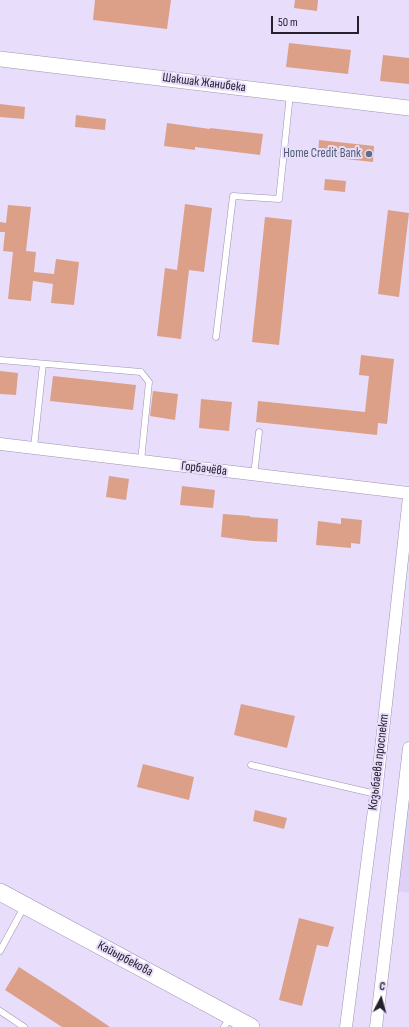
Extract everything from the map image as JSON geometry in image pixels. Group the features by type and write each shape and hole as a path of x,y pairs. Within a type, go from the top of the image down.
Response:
{"main road":[{"name":"Кайырбекова","path":"0,892 228,1022 251,1027"}],"street":[{"name":"Шакшак Жанибека","path":"0,58 409,108"},
{"name":"Горбачёва","path":"0,444 409,493"},
{"name":"Козыбаева проспект","path":"346,1027 376,794 409,496"},
{"path":"376,1027 409,748"}],"lane":[{"path":"216,337 232,196 279,199 290,94"},
{"path":"0,360 141,372 148,382 141,461"},
{"path":"34,448 43,364"},
{"path":"254,475 259,432"},
{"path":"251,764 376,794"},
{"path":"0,951 25,905"},
{"path":"0,1011 24,1027"}],"shaded area":[{"path":"409,783 409,893 397,891"}],"building":[{"path":"95,0 171,0 167,29 93,20"},
{"path":"295,0 318,0 317,11 294,8"},
{"path":"289,43 351,50 348,74 286,67"},
{"path":"383,55 409,58 409,84 380,81"},
{"path":"0,104 25,107 24,119 0,117"},
{"path":"76,115 106,119 105,130 75,127"},
{"path":"167,123 263,134 260,155 195,147 195,150 164,146"},
{"path":"319,140 374,146 373,162 318,156"},
{"path":"325,179 346,181 345,192 324,190"},
{"path":"185,204 212,208 204,272 189,270 181,339 157,336 165,268 177,270"},
{"path":"8,205 31,207 26,251 36,252 34,272 54,274 56,259 79,262 74,305 51,303 53,284 33,281 31,301 8,299 13,252 3,251 5,232 0,232 0,222 6,223"},
{"path":"388,210 409,213 399,297 378,294"},
{"path":"265,217 292,220 279,345 252,342"},
{"path":"361,355 394,359 387,424 378,423 377,435 256,422 258,401 365,412 369,376 359,375"},
{"path":"0,371 18,373 16,395 0,394"},
{"path":"53,376 136,385 133,410 50,401"},
{"path":"153,391 178,394 175,420 150,416"},
{"path":"201,399 232,402 229,431 199,428"},
{"path":"109,476 129,479 126,500 106,497"},
{"path":"182,486 215,490 213,508 180,505"},
{"path":"223,514 278,519 277,542 221,537"},
{"path":"341,518 362,520 360,544 351,543 351,548 316,545 318,521 341,524"},
{"path":"241,704 295,716 287,748 234,735"},
{"path":"143,764 194,777 189,800 137,787"},
{"path":"255,810 287,818 284,829 253,821"},
{"path":"299,918 334,927 328,947 317,945 302,1006 279,1000"},
{"path":"19,967 110,1027 62,1027 5,990"}],"place":[{"name":"Home Credit Bank","path":"369,154"}]}
